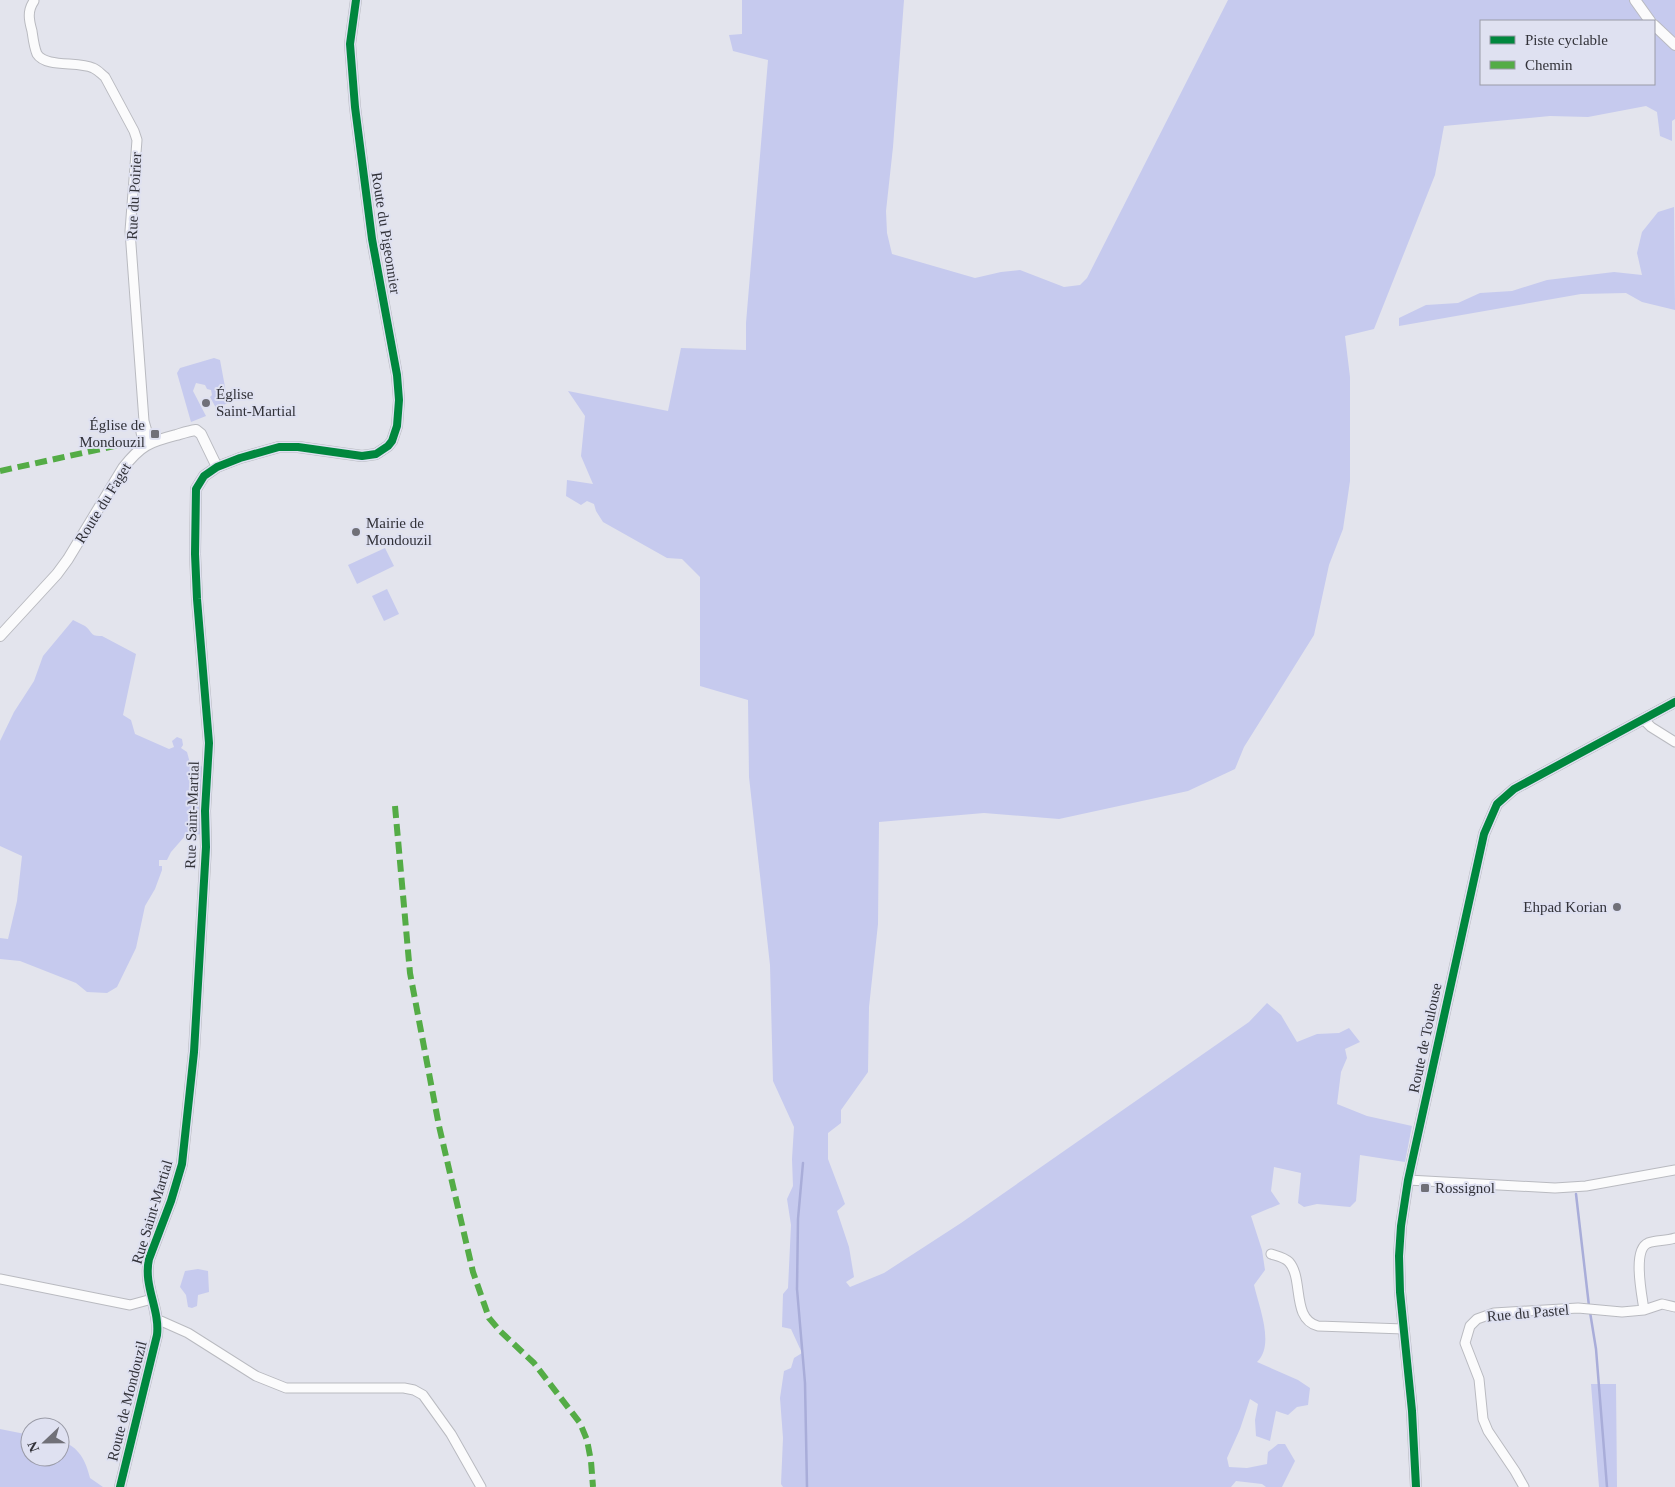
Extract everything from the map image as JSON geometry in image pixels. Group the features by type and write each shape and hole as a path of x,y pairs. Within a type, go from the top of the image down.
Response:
{"street":[{"name":"Route du Pigeonnier","path":"356,0 350,44 355,107 372,239 394,352 399,394 397,426 392,442 382,451 369,456"},
{"path":"1635,0 1649,20"},
{"name":"Rue du Poirier","path":"34,1 30,6 29,18 38,55 49,61 87,66 99,71 105,78 137,140 130,231 144,421 141,432 147,444"},
{"path":"1655,26 1675,44"},
{"name":"Route du Faget","path":"0,636 58,574 123,468 147,444 159,438 196,430 201,434 217,468"},
{"name":"Rue Saint-Martial","path":"157,1321 148,1282 147,1268 182,1164 194,1052 206,847 205,811 209,742 197,599 195,494 200,480 208,472 240,458 279,447 298,447 369,456"},
{"name":"Route de Toulouse","path":"1416,1487 1412,1411 1400,1292 1399,1256 1402,1212 1484,834 1490,816 1497,804 1514,789 1675,702"},
{"path":"1644,720 1651,727 1675,742"},
{"path":"1408,1180 1555,1188 1586,1186 1675,1170"},
{"path":"1644,1310 1639,1260 1640,1252 1643,1246 1649,1242 1675,1238"},
{"path":"1271,1254 1283,1258 1290,1264 1295,1276 1303,1313 1311,1324 1318,1326 1404,1330"},
{"path":"0,1279 130,1305 152,1299"},
{"name":"Rue du Pastel","path":"1524,1487 1483,1419 1479,1379 1465,1343 1470,1326 1477,1319 1494,1313 1585,1308 1622,1312 1644,1310 1662,1304 1675,1307"},
{"path":"157,1321 162,1321 188,1333 256,1376 286,1388 404,1388 414,1390 423,1395 451,1434 481,1487"},
{"name":"Route de Mondouzil","path":"120,1487 155,1344 157,1321"}],"shaded area":[{"path":"742,0 904,0 893,147 886,211 887,233 892,254 975,278 1020,270 1064,287 1080,285 1087,278 1228,0 1675,0 1675,119 1672,121 1672,141 1660,136 1657,112 1646,106 1588,117 1550,116 1444,126 1435,175 1374,329 1345,336 1350,377 1350,481 1343,529 1329,565 1314,635 1244,747 1235,769 1188,791 1059,819 984,813 879,822 878,924 869,1007 868,1072 841,1110 841,1123 828,1133 828,1159 845,1204 837,1211 849,1247 854,1277 846,1282 850,1287 884,1273 961,1223 1249,1022 1267,1003 1281,1015 1297,1042 1317,1034 1339,1033 1349,1028 1360,1042 1345,1049 1347,1058 1341,1072 1337,1104 1367,1116 1412,1126 1405,1162 1360,1155 1356,1201 1350,1207 1317,1204 1304,1207 1298,1203 1301,1173 1274,1167 1271,1191 1280,1204 1251,1216 1262,1250 1265,1270 1254,1285 1265,1336 1265,1346 1257,1362 1298,1380 1310,1388 1308,1405 1297,1407 1288,1415 1276,1411 1270,1441 1256,1436 1255,1420 1258,1404 1250,1399 1240,1429 1227,1458 1229,1467 1247,1468 1267,1464 1268,1452 1278,1444 1285,1444 1295,1461 1282,1487 1266,1487 1262,1484 1236,1481 1231,1487 783,1487 781,1484 783,1438 780,1398 784,1371 791,1368 794,1358 802,1353 791,1329 782,1327 783,1294 788,1288 791,1225 787,1199 793,1186 794,1127 773,1081 770,965 749,777 748,700 700,686 700,577 682,559 667,558 603,522 594,504 587,501 581,505 566,496 567,480 593,484 581,456 585,416 568,391 668,411 681,348 746,350 746,323 768,60 733,51 729,35 742,34"},
{"path":"1674,207 1675,310 1642,302 1626,293 1581,294 1399,326 1399,318 1426,305 1458,303 1480,293 1512,291 1547,280 1614,272 1642,275 1637,253 1642,232 1658,212"},
{"path":"214,358 220,360 228,403 216,408 210,397 212,395 211,390 207,389 205,385 196,383 193,391 206,416 191,422 177,373 180,368"},
{"path":"385,548 394,566 357,584 348,565"},
{"path":"387,589 399,614 384,621 372,596"},
{"path":"73,620 85,626 93,635 102,636 136,654 123,715 131,720 135,734 169,749 174,747 172,741 177,737 182,739 183,745 181,748 187,752 190,763 204,767 202,834 185,836 171,852 167,860 159,860 159,866 162,866 162,870 155,889 145,906 136,948 117,987 107,993 87,992 76,983 20,961 0,959 0,938 8,939 17,901 22,856 0,846 0,741 14,712 34,681 43,656"},
{"path":"198,1269 208,1271 209,1292 198,1295 197,1306 192,1308 188,1307 186,1295 180,1287 185,1271"},
{"path":"1591,1384 1616,1384 1617,1487 1599,1487"},
{"path":"0,1429 20,1433 20,1467 70,1467 70,1445 81,1455 90,1478 103,1487 0,1487"}],"waterway":[{"path":"803,1163 798,1219 797,1289 805,1383 807,1487"},
{"path":"1576,1194 1589,1306"},
{"path":"1590,1312 1596,1349 1607,1487"}],"marked path":[{"path":"0,471 142,440"},
{"path":"395,806 410,973 439,1126 473,1272 489,1318 534,1363 580,1423 587,1440 593,1487"}],"cycle path":[{"path":"120,1487 157,1335 156,1316 148,1279 149,1259 171,1201 182,1164 194,1052 206,847 205,811 209,743 197,599 195,554 196,489 204,476 217,467 240,458 279,447 298,447 362,456 376,454 392,441 397,426 399,400 397,375 372,239 355,107 350,44 356,0"},
{"path":"1416,1487 1412,1411 1400,1292 1399,1256 1401,1226 1408,1180 1484,834 1497,804 1514,789 1675,702"}],"place":[{"name":"Église Saint-Martial","path":"206,403"},
{"name":"Église de Mondouzil","path":"155,434"},
{"name":"Mairie de Mondouzil","path":"356,532"},
{"name":"Ehpad Korian","path":"1617,907"},
{"name":"Rossignol","path":"1425,1188"}]}
